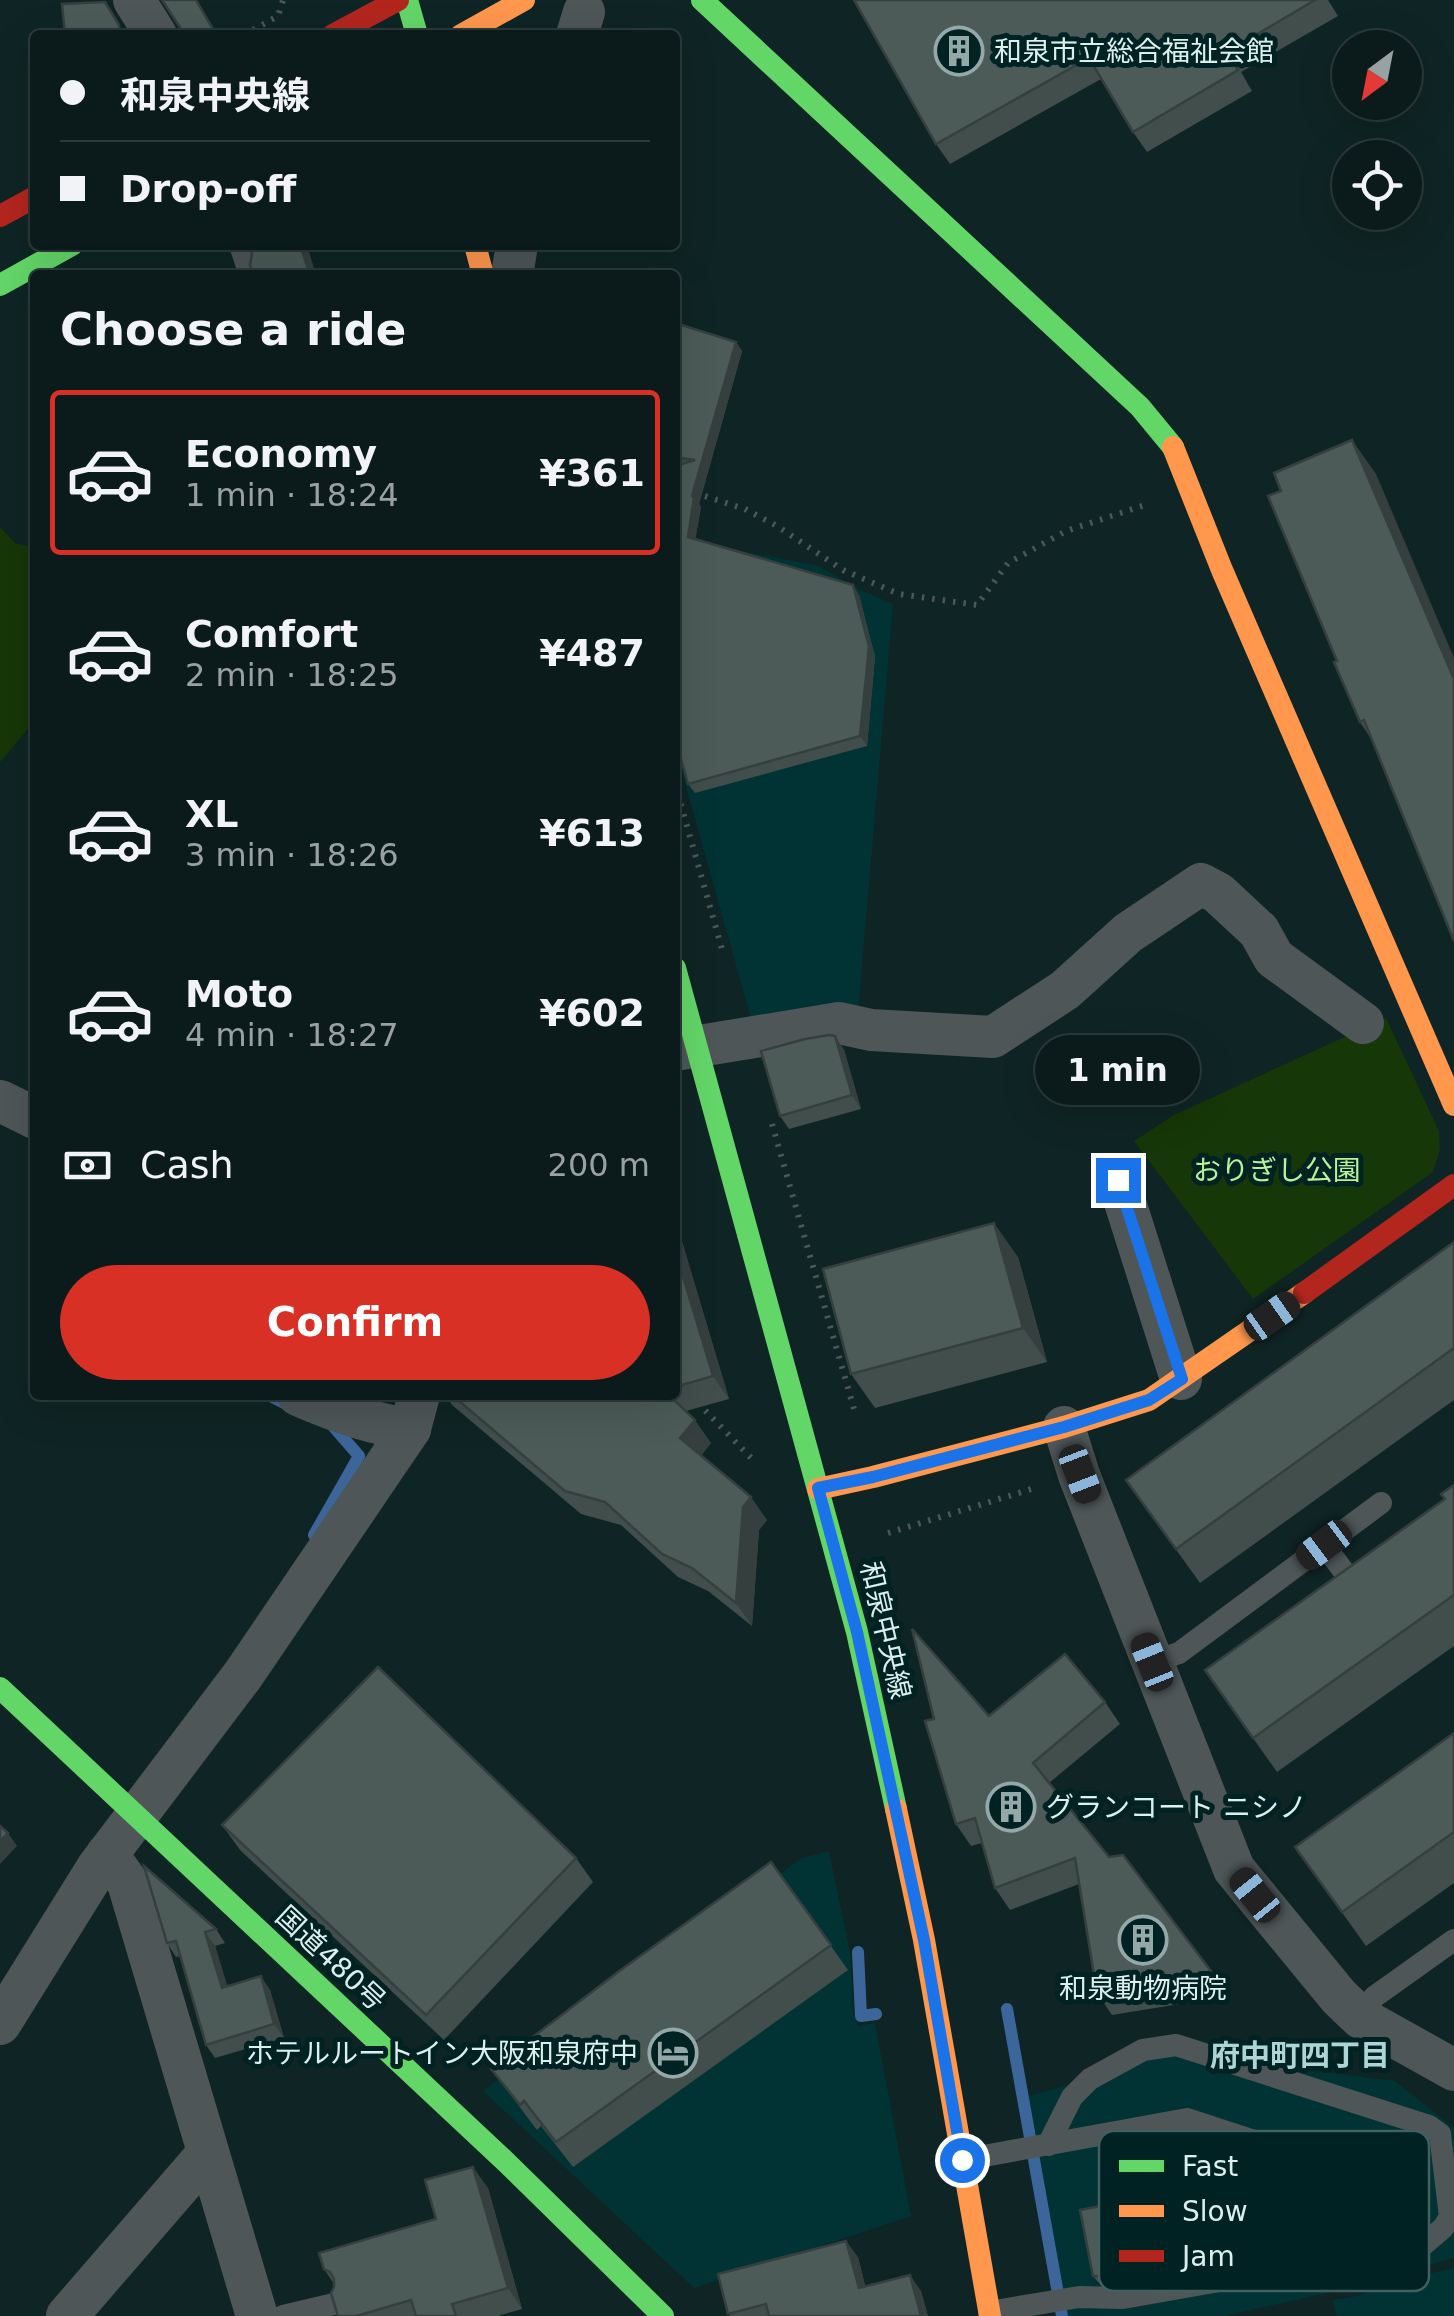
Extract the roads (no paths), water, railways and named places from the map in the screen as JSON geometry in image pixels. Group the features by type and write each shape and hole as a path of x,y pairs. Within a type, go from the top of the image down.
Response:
{"main road":[{"path":"342,30 398,0"},
{"path":"407,0 416,30"},
{"path":"470,30 524,0"},
{"path":"702,0 1140,407 1176,450 1222,570 1454,1105"},
{"path":"0,216 30,200"},
{"path":"0,285 63,250"},
{"name":"和泉中央線","path":"680,1004 686,1048 818,1488 857,1632 924,1940 990,2314"},
{"path":"818,1488 1064,1427 1149,1400 1454,1185"},
{"name":"国道480号","path":"0,1688 506,2162 663,2316"}],"street":[{"path":"134,0 153,30"},
{"path":"686,1048 840,1023 871,1030 992,1037 1065,990 1128,933 1201,884 1259,931 1274,958 1364,1023"},
{"path":"0,1101 30,1116"},
{"path":"1118,1180 1182,1379"},
{"path":"309,1400 388,1426 415,1412"},
{"path":"0,2024 107,1854 242,1675 415,1412"},
{"path":"1064,1427 1234,1869 1339,1997 1361,2018 1454,2070"},
{"path":"107,1854 128,1883 257,2316"},
{"path":"67,2316 208,2153"}],"lane":[{"path":"1152,1662 1179,1653 1381,1503"},
{"path":"1324,1545 1345,1573"},
{"path":"1361,2018 1374,1997 1454,1940"},
{"path":"1036,2147 1090,2079 1144,2050 1176,2046 1429,2126 1440,2134 1450,2217 1429,2240"},
{"path":"1122,2131 1187,2119 1224,2131"},
{"path":"962,2160 1099,2135"},
{"path":"990,2314 1058,2301 1123,2298 1163,2291"},
{"path":"283,2316 334,2304"}],"waterway":[{"path":"278,1400 292,1407"},
{"path":"314,1535 359,1456 333,1426"},
{"path":"858,1952 861,2016 876,2014"},
{"path":"1007,2009 1062,2316"}],"place":[{"name":"和泉市立総合福祉会館","path":"959,51"},
{"name":"グランコート ニシノ","path":"1011,1807"},
{"name":"和泉動物病院","path":"1143,1940"},
{"name":"ホテルルートイン大阪和泉府中","path":"673,2053"}],"district":[{"name":"府中町四丁目","path":"1300,2056"}],"park label":[{"name":"おりぎし公園","path":"1277,1170"}]}
